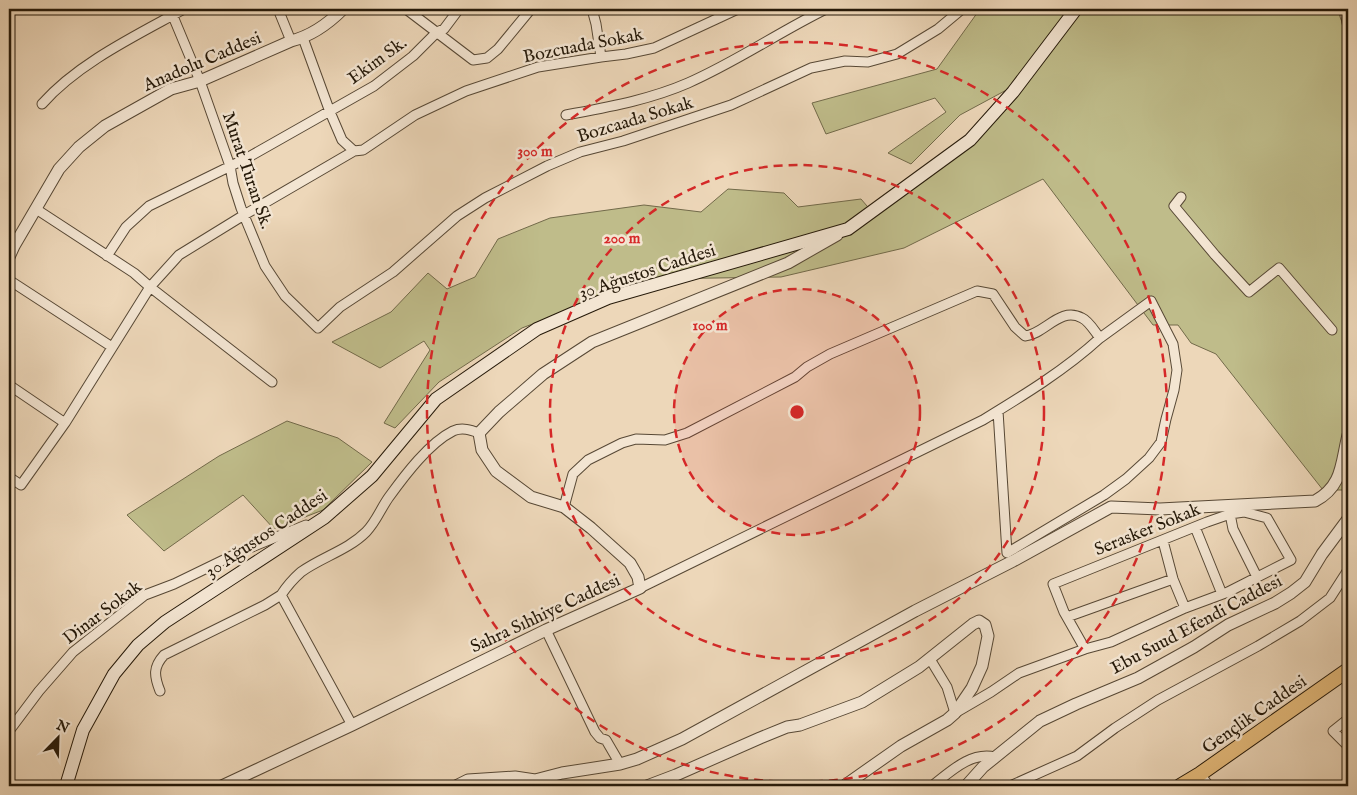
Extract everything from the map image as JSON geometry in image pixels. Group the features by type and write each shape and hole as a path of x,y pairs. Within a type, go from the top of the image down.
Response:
{"main road":[{"name":"30 Ağustos Caddesi","path":"66,786 83,730 114,674 138,645 164,622 324,518 372,476 436,399 537,329 608,298 848,229 970,140 1013,92 1076,9"},
{"name":"Gençlik Caddesi","path":"1202,782 1348,670"},
{"name":"Gençlik Caddesi","path":"1180,786 1202,782 1348,676"}],"street":[{"path":"42,104 56,89 92,62 171,12 184,9"},
{"path":"278,9 291,41"},
{"name":"Anadolu Caddesi","path":"9,257 11,246 36,209 59,169 78,147 105,126 171,90 200,81 291,41 303,38 332,20 343,9"},
{"path":"406,9 473,60 488,58 498,50 532,9"},
{"name":"Ekim Sk.","path":"107,256 126,227 149,206 230,166 374,86 414,56 437,32 444,29 459,9"},
{"path":"592,9 602,57"},
{"path":"566,115 649,98 688,83 731,62 794,25 826,9"},
{"name":"Bozcaada Sokak","path":"318,328 340,307 393,272 457,216 485,198 547,166 580,152 632,139 731,105 811,68 845,61 868,62 897,54 938,29 962,9"},
{"name":"Bozcuada Sokak","path":"9,477 22,485 65,423 150,286 179,255 244,214 354,151 363,150 415,115 466,91 538,67 654,48 732,10"},
{"name":"Murat Turan Sk.","path":"171,12 200,81 230,166 233,183 265,266 285,296 318,328"},
{"path":"303,38 342,140 354,151"},
{"path":"1181,197 1174,206 1249,292 1279,268 1332,330"},
{"path":"36,209 134,273 272,382"},
{"path":"160,691 154,673 156,663 164,655 265,605 280,595 302,572 346,548 365,533 403,478 430,448 454,430 468,429 479,433 498,412 543,374 592,342 788,263 848,229"},
{"path":"9,280 112,347"},
{"path":"564,507 573,474 588,460 622,443 636,439 665,440 687,433 795,377 807,367 830,354 977,291 993,294 1015,328 1025,336 1032,335 1064,315 1071,314 1083,318 1100,338"},
{"path":"640,588 808,504 944,440 998,411 1080,356 1100,338 1151,301 1173,344 1177,370 1162,442 1149,458 1126,479 1104,495 1007,553 998,411"},
{"path":"9,385 65,423"},
{"name":"Sahra Sıhhiye Caddesi","path":"222,786 546,630 640,588 638,577 630,563 591,528 564,507 531,497 496,471 482,450 479,433"},
{"path":"456,786 468,780 515,777 535,780 637,759 682,739 907,615 1111,508 1160,509 1315,501 1327,495 1334,485 1341,470 1348,435"},
{"name":"Serasker Sokak","path":"1067,617 1053,584 1230,514 1244,512 1267,518 1291,560 1257,578"},
{"path":"844,786 902,746 947,720 1019,673 1111,642 1257,578 1233,529 1230,514"},
{"name":"Dinar Sokak","path":"9,731 39,691 73,652 146,595 174,584 242,551 324,518"},
{"name":"Ebu Suud Efendi Caddesi","path":"966,786 983,767 1040,721 1138,678 1177,657 1228,625 1275,603 1291,593 1305,582 1322,554 1348,519"},
{"path":"1194,527 1222,594"},
{"path":"1162,541 1173,579 1185,608"},
{"path":"1010,786 1077,756 1158,700 1300,621 1330,598 1348,570"},
{"path":"1086,649 1067,617 1173,579"},
{"path":"280,595 352,725"},
{"path":"647,786 769,734 787,727 800,725 862,702 930,659 979,621 985,624 988,636 982,666 972,688 955,713"},
{"path":"546,630 595,732 600,738 606,740 620,764"},
{"path":"930,659 947,687 955,713"},
{"path":"1348,719 1333,731 1348,746"},
{"path":"932,786 975,756 985,754 995,757"}],"shaded area":[{"path":"980,9 1069,9 1012,87 960,115 911,164 888,153 946,112 935,98 826,134 812,103 937,69"},
{"path":"1080,9 1337,9 1348,38 1348,483 1343,490 1323,490 1216,354 1191,343 1178,325 1153,325 1043,179 904,248 781,277 651,279 522,328 439,382 395,428 384,423 430,350 424,341 380,368 332,342 391,312 428,273 447,289 475,277 498,239 550,218 644,205 701,212 728,189 784,193 798,207 861,199 873,213 975,141"},
{"path":"287,421 338,438 372,462 323,510 274,529 243,495 164,551 127,515 219,456"}]}
